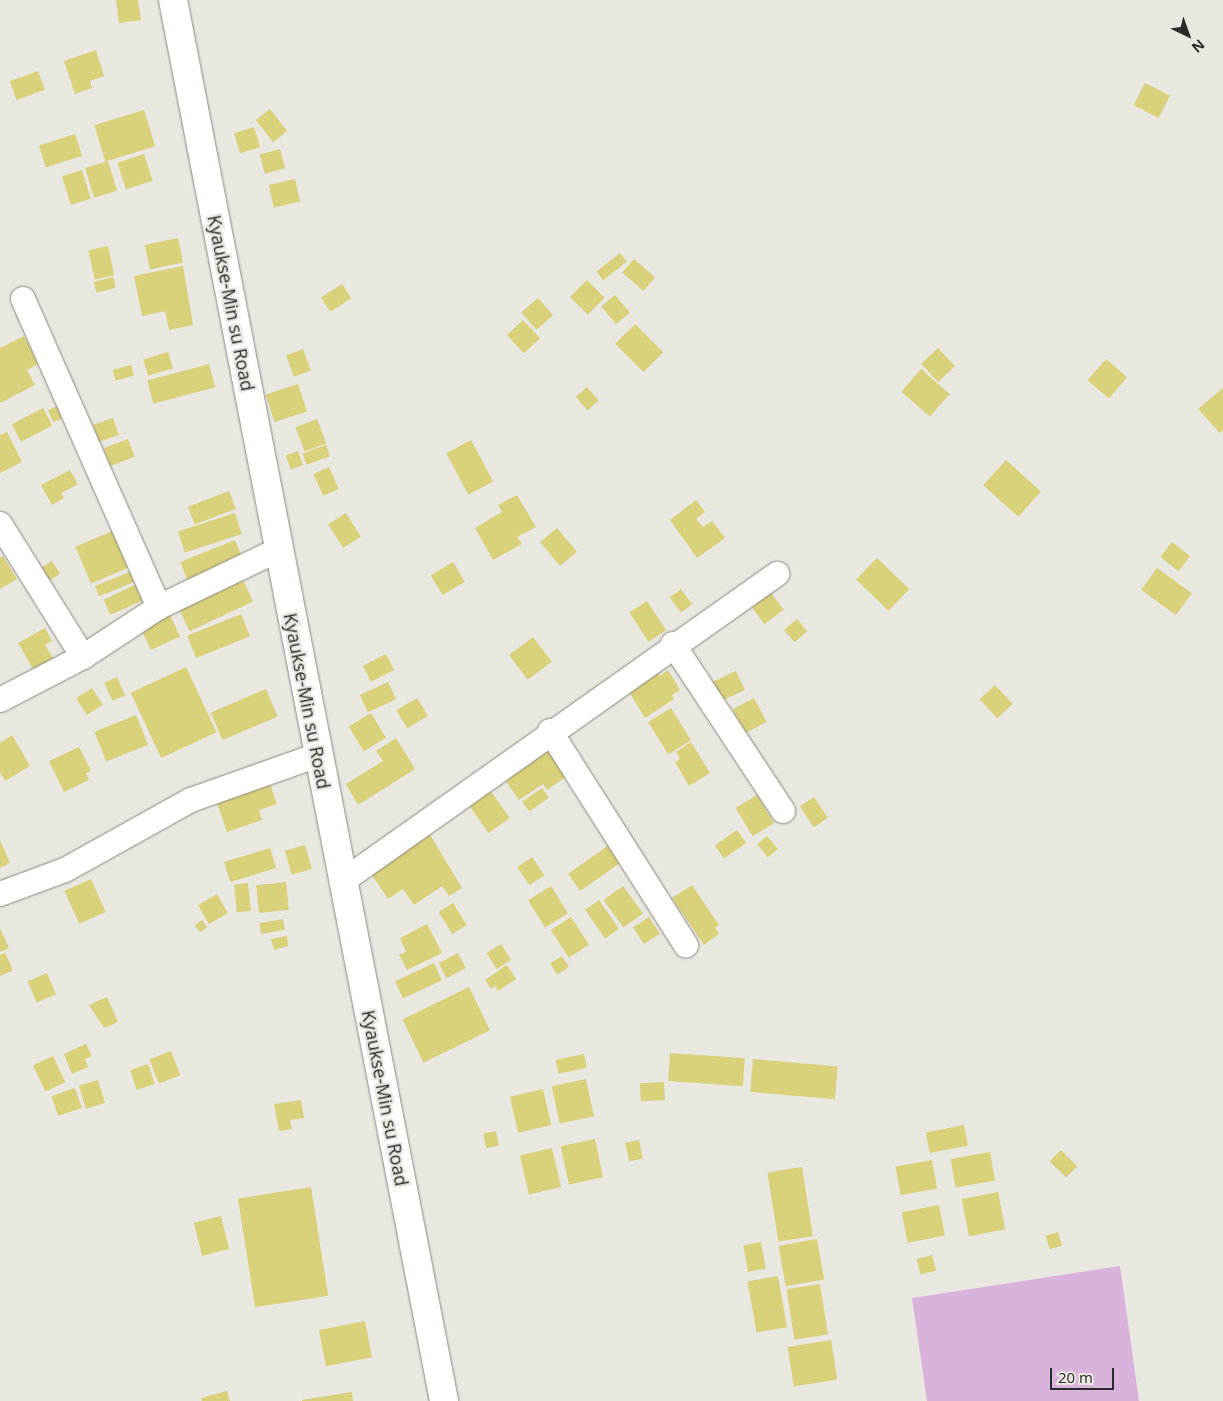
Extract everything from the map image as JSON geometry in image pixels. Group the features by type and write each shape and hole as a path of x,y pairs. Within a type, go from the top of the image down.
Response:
{"street":[{"name":"Kyaukse-Min su Road","path":"173,0 444,1401"},
{"path":"23,299 160,607"},
{"path":"0,524 83,657"},
{"path":"0,700 83,657 160,607 278,550"},
{"path":"342,880 673,644 777,574"},
{"path":"673,644 783,811"},
{"path":"550,731 686,945"},
{"path":"0,894 65,870 191,800 318,755"}],"shaded area":[{"path":"1120,1266 1139,1401 927,1401 912,1298"}],"building":[{"path":"116,0 138,0 141,20 119,23"},
{"path":"96,50 104,76 90,81 92,88 75,94 64,61"},
{"path":"38,71 45,90 17,100 10,81"},
{"path":"1145,83 1170,96 1159,118 1134,105"},
{"path":"270,109 287,131 273,142 256,120"},
{"path":"144,110 155,146 105,162 94,125"},
{"path":"254,127 260,147 240,153 234,133"},
{"path":"75,134 82,156 46,168 39,146"},
{"path":"280,149 285,168 265,174 260,154"},
{"path":"144,154 153,181 126,189 117,163"},
{"path":"108,161 117,191 94,198 85,168"},
{"path":"82,170 91,199 71,205 62,176"},
{"path":"295,179 300,201 274,207 269,185"},
{"path":"178,238 183,262 150,270 145,245"},
{"path":"108,246 114,275 95,280 88,250"},
{"path":"620,253 627,262 603,280 596,271"},
{"path":"634,259 655,277 643,291 622,273"},
{"path":"183,266 193,325 169,330 165,311 142,316 134,276"},
{"path":"113,277 116,288 97,293 94,282"},
{"path":"587,280 605,298 588,315 570,297"},
{"path":"342,284 351,298 330,312 321,298"},
{"path":"615,295 630,313 616,324 601,307"},
{"path":"538,298 553,315 536,330 521,312"},
{"path":"523,320 540,338 524,353 507,335"},
{"path":"635,324 663,352 643,372 615,344"},
{"path":"24,336 38,364 27,370 35,385 0,403 0,348"},
{"path":"938,348 955,366 938,382 921,364"},
{"path":"303,349 311,371 294,377 286,355"},
{"path":"168,352 173,368 148,376 143,360"},
{"path":"1106,359 1127,377 1109,399 1088,380"},
{"path":"209,364 215,387 153,404 147,381"},
{"path":"131,365 134,376 115,381 113,370"},
{"path":"921,369 950,394 930,417 901,392"},
{"path":"298,384 307,412 275,422 266,395"},
{"path":"587,387 599,401 587,410 576,397"},
{"path":"1223,388 1223,430 1220,433 1198,409"},
{"path":"60,405 65,417 53,422 48,410"},
{"path":"43,408 52,426 21,442 12,424"},
{"path":"113,418 119,435 99,442 93,425"},
{"path":"317,419 326,443 305,452 296,427"},
{"path":"7,432 22,462 0,473 0,435"},
{"path":"128,439 135,457 111,466 104,448"},
{"path":"471,440 493,481 468,495 446,453"},
{"path":"326,445 330,456 307,465 303,454"},
{"path":"298,451 303,465 291,470 286,455"},
{"path":"1006,460 1041,491 1018,517 983,485"},
{"path":"329,467 339,489 323,496 313,474"},
{"path":"70,470 78,484 61,493 64,498 52,505 41,485"},
{"path":"229,491 236,509 195,525 188,507"},
{"path":"517,495 536,527 517,537 522,544 493,560 475,528 502,512 498,505"},
{"path":"696,500 705,512 696,519 703,527 712,521 725,538 697,558 670,520"},
{"path":"235,513 242,534 185,552 178,532"},
{"path":"346,513 361,537 343,548 328,524"},
{"path":"557,528 577,552 560,566 540,542"},
{"path":"115,530 131,567 91,584 75,547"},
{"path":"235,540 244,562 189,584 180,562"},
{"path":"1172,542 1190,556 1178,571 1160,557"},
{"path":"3,556 17,579 0,589 0,558"},
{"path":"877,558 909,589 889,611 856,580"},
{"path":"52,561 60,574 47,582 39,569"},
{"path":"453,562 465,582 443,595 431,575"},
{"path":"1157,568 1192,593 1176,615 1141,590"},
{"path":"132,571 136,581 99,596 95,586"},
{"path":"242,578 253,602 190,631 179,608"},
{"path":"137,584 144,599 111,615 103,600"},
{"path":"681,589 692,604 681,613 670,597"},
{"path":"771,593 784,610 764,624 752,607"},
{"path":"647,601 666,630 648,642 629,612"},
{"path":"169,613 180,637 151,650 140,627"},
{"path":"241,614 250,636 196,658 187,636"},
{"path":"797,619 807,631 794,642 784,630"},
{"path":"45,628 52,641 45,645 53,658 33,669 18,643"},
{"path":"533,637 552,662 528,680 509,655"},
{"path":"386,654 394,670 371,682 363,666"},
{"path":"186,667 216,732 161,758 131,693"},
{"path":"668,670 680,690 672,695 674,699 645,718 628,690 657,672 660,676"},
{"path":"736,671 745,690 719,702 711,683"},
{"path":"117,677 125,695 112,701 104,683"},
{"path":"388,682 396,699 368,712 360,695"},
{"path":"995,685 1013,704 997,718 980,699"},
{"path":"92,688 103,705 87,715 76,698"},
{"path":"266,689 278,717 222,740 211,712"},
{"path":"417,698 428,716 407,728 396,710"},
{"path":"754,698 767,722 745,733 733,709"},
{"path":"671,708 691,740 668,755 648,722"},
{"path":"371,713 386,738 364,751 349,726"},
{"path":"136,715 148,745 106,762 94,732"},
{"path":"12,735 30,766 5,781 0,772 0,743"},
{"path":"396,738 415,769 358,805 346,784 383,761 376,751"},
{"path":"691,742 710,773 689,786 675,762 680,759 676,752"},
{"path":"549,744 570,774 547,790 543,784 519,800 503,777"},
{"path":"79,747 91,771 86,773 89,780 64,792 49,761"},
{"path":"268,778 277,804 259,810 262,820 227,832 215,797"},
{"path":"488,787 510,818 488,833 467,802"},
{"path":"542,788 549,798 529,812 522,802"},
{"path":"757,795 774,823 753,836 736,808"},
{"path":"814,797 828,818 814,827 800,807"},
{"path":"737,830 746,843 724,859 715,845"},
{"path":"429,833 462,888 449,896 442,886 414,905 403,889 388,899 370,872"},
{"path":"767,836 778,849 768,857 757,844"},
{"path":"0,840 10,863 0,868"},
{"path":"305,845 312,869 292,875 285,851"},
{"path":"609,845 621,862 580,891 568,874"},
{"path":"270,848 276,868 230,882 224,862"},
{"path":"532,857 544,875 529,885 517,867"},
{"path":"91,879 106,912 79,924 65,891"},
{"path":"286,882 289,910 259,913 256,885"},
{"path":"248,883 251,911 237,912 234,884"},
{"path":"692,885 719,925 715,928 719,934 704,945 672,898"},
{"path":"551,886 568,913 545,927 528,900"},
{"path":"623,886 643,914 624,928 604,900"},
{"path":"217,894 228,913 209,924 198,905"},
{"path":"599,900 619,929 605,938 585,910"},
{"path":"453,903 467,925 452,934 439,912"},
{"path":"571,917 589,945 569,958 551,930"},
{"path":"649,917 660,934 644,944 633,927"},
{"path":"283,919 285,930 261,934 259,923"},
{"path":"202,920 207,927 200,933 195,925"},
{"path":"427,924 442,953 407,970 399,955 406,952 400,938"},
{"path":"0,928 9,948 0,952"},
{"path":"287,936 288,946 274,950 271,939"},
{"path":"501,944 511,960 497,969 487,953"},
{"path":"5,953 13,970 0,976 0,955"},
{"path":"458,953 466,968 447,978 439,963"},
{"path":"562,956 569,967 557,974 550,963"},
{"path":"434,963 442,980 403,998 395,981"},
{"path":"507,965 516,979 498,991 495,986 491,989 485,980"},
{"path":"47,973 56,994 37,1002 28,981"},
{"path":"469,987 490,1030 424,1063 402,1019"},
{"path":"107,997 118,1022 104,1028 89,1005"},
{"path":"86,1044 92,1056 85,1059 88,1067 72,1074 64,1054"},
{"path":"171,1051 180,1075 159,1084 150,1059"},
{"path":"670,1053 745,1058 743,1086 668,1081"},
{"path":"584,1054 587,1068 559,1074 556,1060"},
{"path":"53,1056 65,1082 45,1092 33,1065"},
{"path":"753,1059 838,1066 835,1099 750,1092"},
{"path":"148,1064 155,1084 137,1090 130,1070"},
{"path":"586,1079 594,1116 560,1123 552,1086"},
{"path":"98,1080 105,1103 86,1109 79,1086"},
{"path":"664,1082 665,1100 641,1101 640,1083"},
{"path":"75,1088 82,1108 58,1116 51,1096"},
{"path":"543,1089 551,1125 518,1133 510,1097"},
{"path":"301,1100 304,1118 290,1120 292,1129 279,1131 274,1104"},
{"path":"964,1125 968,1146 930,1153 926,1132"},
{"path":"496,1131 499,1146 486,1148 483,1133"},
{"path":"595,1139 603,1177 569,1184 561,1146"},
{"path":"639,1140 643,1159 629,1161 625,1143"},
{"path":"552,1148 561,1187 529,1194 520,1155"},
{"path":"1061,1150 1077,1166 1066,1178 1050,1161"},
{"path":"990,1152 995,1181 956,1188 951,1159"},
{"path":"932,1160 937,1189 901,1195 896,1166"},
{"path":"802,1167 813,1236 778,1242 767,1172"},
{"path":"311,1187 328,1296 255,1307 238,1199"},
{"path":"998,1192 1005,1229 969,1236 962,1199"},
{"path":"939,1205 945,1235 908,1243 902,1212"},
{"path":"221,1216 229,1249 202,1256 194,1223"},
{"path":"1058,1232 1062,1245 1050,1249 1046,1236"},
{"path":"817,1239 824,1279 786,1286 779,1246"},
{"path":"761,1242 766,1269 748,1272 743,1245"},
{"path":"932,1255 936,1270 921,1275 917,1259"},
{"path":"778,1276 787,1327 757,1333 747,1281"},
{"path":"820,1284 828,1334 794,1340 786,1289"},
{"path":"365,1321 372,1357 326,1366 319,1330"},
{"path":"831,1340 837,1380 794,1386 788,1347"},
{"path":"227,1391 230,1401 202,1401 201,1398"},
{"path":"352,1392 353,1401 302,1401 302,1400"}]}
